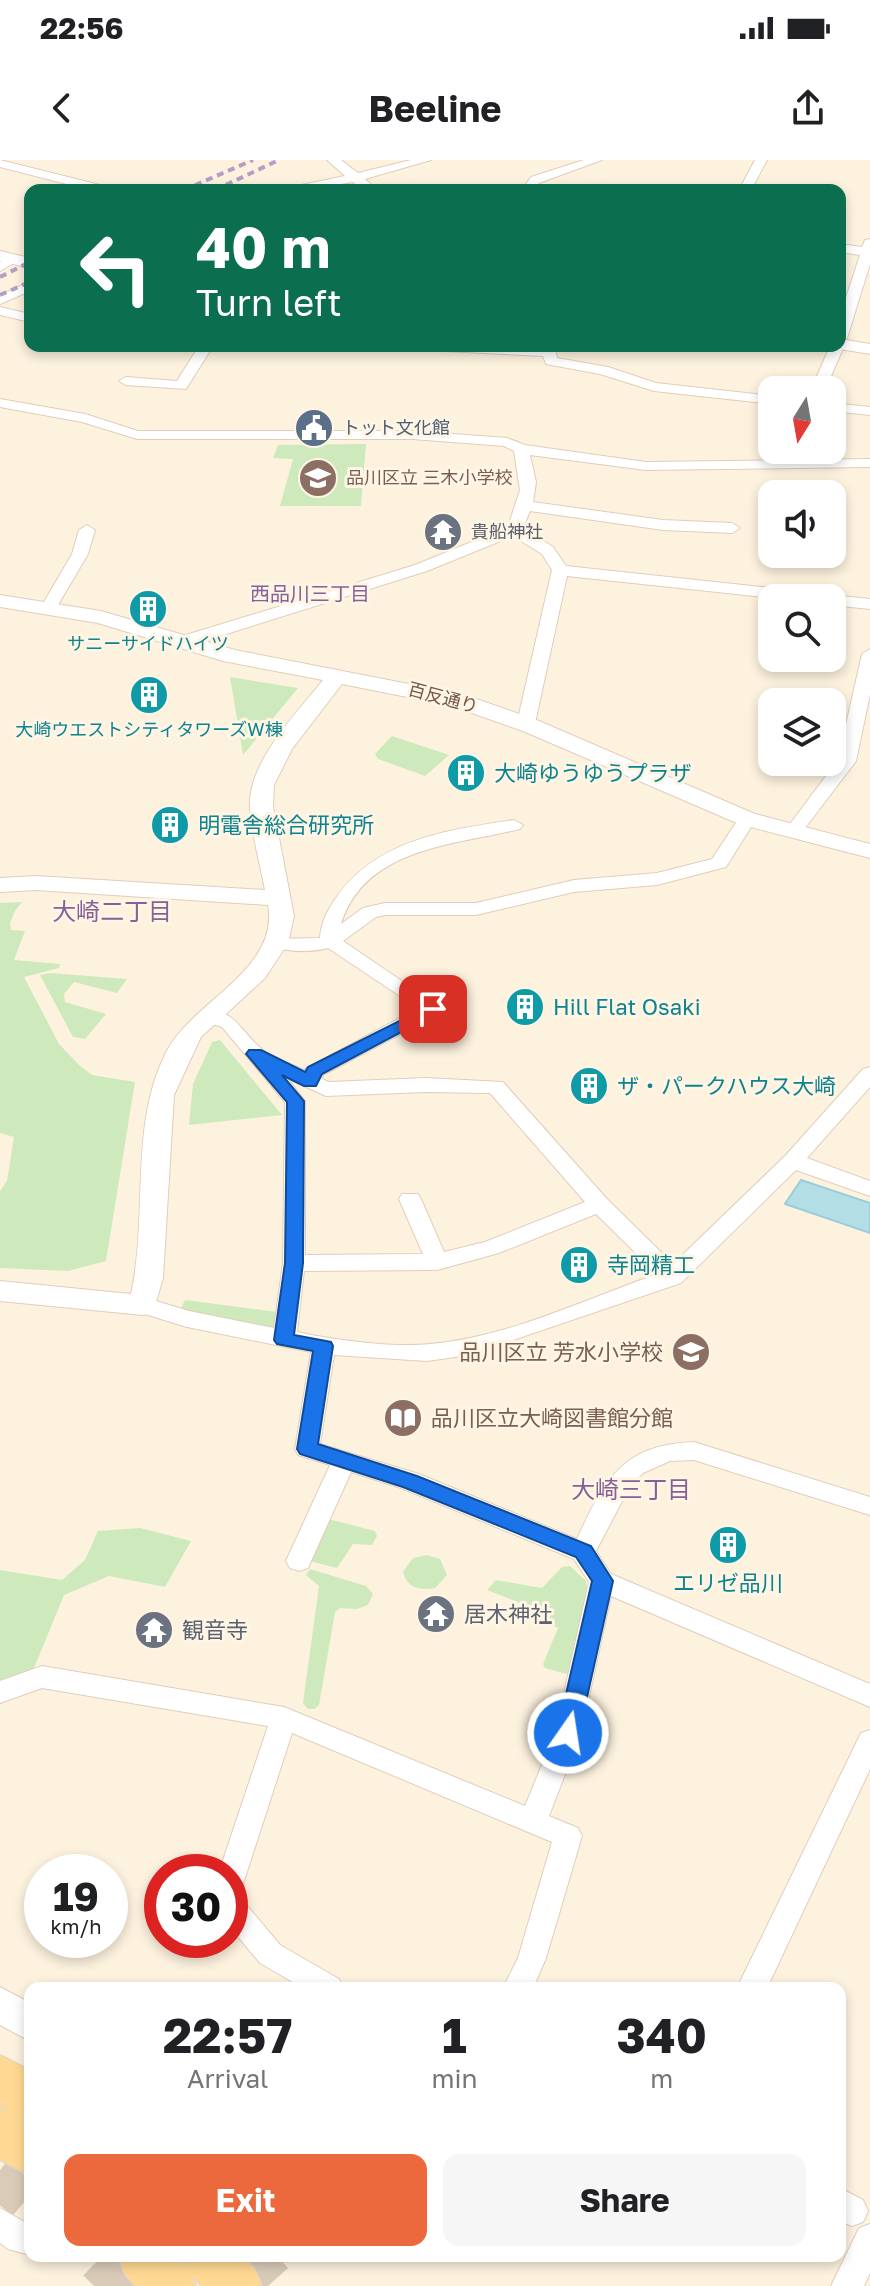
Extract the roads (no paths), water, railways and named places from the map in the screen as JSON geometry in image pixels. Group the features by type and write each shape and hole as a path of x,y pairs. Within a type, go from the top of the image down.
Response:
{"main road":[{"path":"0,2078 24,2093"},
{"path":"0,2131 24,2148"},
{"path":"148,2262 170,2286"},
{"path":"214,2262 236,2286"}],"street":[{"path":"333,160 362,184"},
{"path":"318,184 425,160"},
{"path":"532,184 535,180 596,160"},
{"path":"748,184 761,160"},
{"path":"3,163 82,184"},
{"path":"846,248 869,249 846,320"},
{"path":"0,300 24,289"},
{"path":"0,311 24,317"},
{"path":"846,346 870,349"},
{"path":"126,381 181,386 202,352"},
{"path":"824,376 835,352"},
{"path":"548,353 654,387 758,398"},
{"path":"0,403 85,418 137,435 413,435 507,442 521,449 646,466 870,463"},
{"path":"846,408 870,411"},
{"path":"182,642 421,568 514,530 525,506 530,480 521,449"},
{"path":"525,506 663,525 732,528"},
{"path":"49,607 80,554 87,530"},
{"path":"514,530 542,545 555,558 560,570 526,723"},
{"path":"560,570 758,592"},
{"name":"百反通り","path":"0,601 101,617 231,656 457,700 526,723 747,819 870,851"},
{"path":"846,601 870,604"},
{"path":"793,832 847,761 870,654"},
{"path":"143,1305 149,1278 161,1095 181,1049 207,1016 256,973 276,943 282,916 261,807 263,785 281,748 338,675"},
{"path":"276,943 317,945 330,941 370,912 385,909 476,909 574,886 657,879 719,863 747,819"},
{"path":"330,941 330,921 356,882 393,854 446,836 514,825"},
{"path":"0,885 36,883 279,898"},
{"path":"310,1082 314,1071 433,1009 330,941"},
{"path":"207,1016 229,1023 295,1101 294,1263 284,1340"},
{"path":"255,1054 326,1089 426,1085 496,1087 599,1204 673,1277"},
{"path":"0,1291 143,1305 187,1319 324,1346 427,1353 469,1347 673,1277 793,1161 870,1074"},
{"path":"793,1161 870,1189"},
{"path":"410,1199 437,1262"},
{"path":"294,1263 437,1262 491,1248 599,1204"},
{"path":"324,1346 307,1449 410,1481 583,1552 602,1581 870,1696"},
{"path":"583,1552 603,1510 630,1469 644,1458 664,1452 694,1451 870,1506"},
{"path":"299,1561 344,1460"},
{"path":"533,1822 568,1733 602,1581"},
{"path":"0,1692 42,1677 284,1718 568,1836 532,1958 521,1982"},
{"path":"239,1854 284,1718"},
{"path":"755,1982 870,1741"},
{"path":"248,1928 270,1954 319,1982"},
{"path":"0,2004 24,2020"},
{"path":"847,2286 870,2239"}],"water":[{"path":"801,1180 870,1203 870,1233 785,1204"}],"tunnel":[{"path":"0,2170 24,2190"},
{"path":"108,2262 133,2286"},
{"path":"246,2262 268,2286"}],"railway":[{"path":"198,184 253,160"},
{"path":"228,184 279,160"},
{"path":"0,277 24,265"},
{"path":"0,295 24,285"}],"place":[{"name":"トット文化館","path":"314,428"},
{"name":"品川区立 三木小学校","path":"318,478"},
{"name":"貴船神社","path":"443,532"},
{"name":"サニーサイドハイツ","path":"148,609"},
{"name":"大崎ウエストシティタワーズW棟","path":"149,695"},
{"name":"大崎ゆうゆうプラザ","path":"466,773"},
{"name":"明電舎総合研究所","path":"170,825"},
{"name":"Hill Flat Osaki","path":"525,1007"},
{"name":"ザ・パークハウス大崎","path":"589,1086"},
{"name":"寺岡精工","path":"579,1265"},
{"name":"品川区立 芳水小学校","path":"691,1352"},
{"name":"品川区立大崎図書館分館","path":"403,1418"},
{"name":"エリゼ品川","path":"728,1545"},
{"name":"居木神社","path":"436,1614"},
{"name":"観音寺","path":"154,1630"}],"district":[{"name":"西品川三丁目","path":"310,594"},
{"name":"大崎二丁目","path":"112,912"},
{"name":"大崎三丁目","path":"631,1490"}]}
